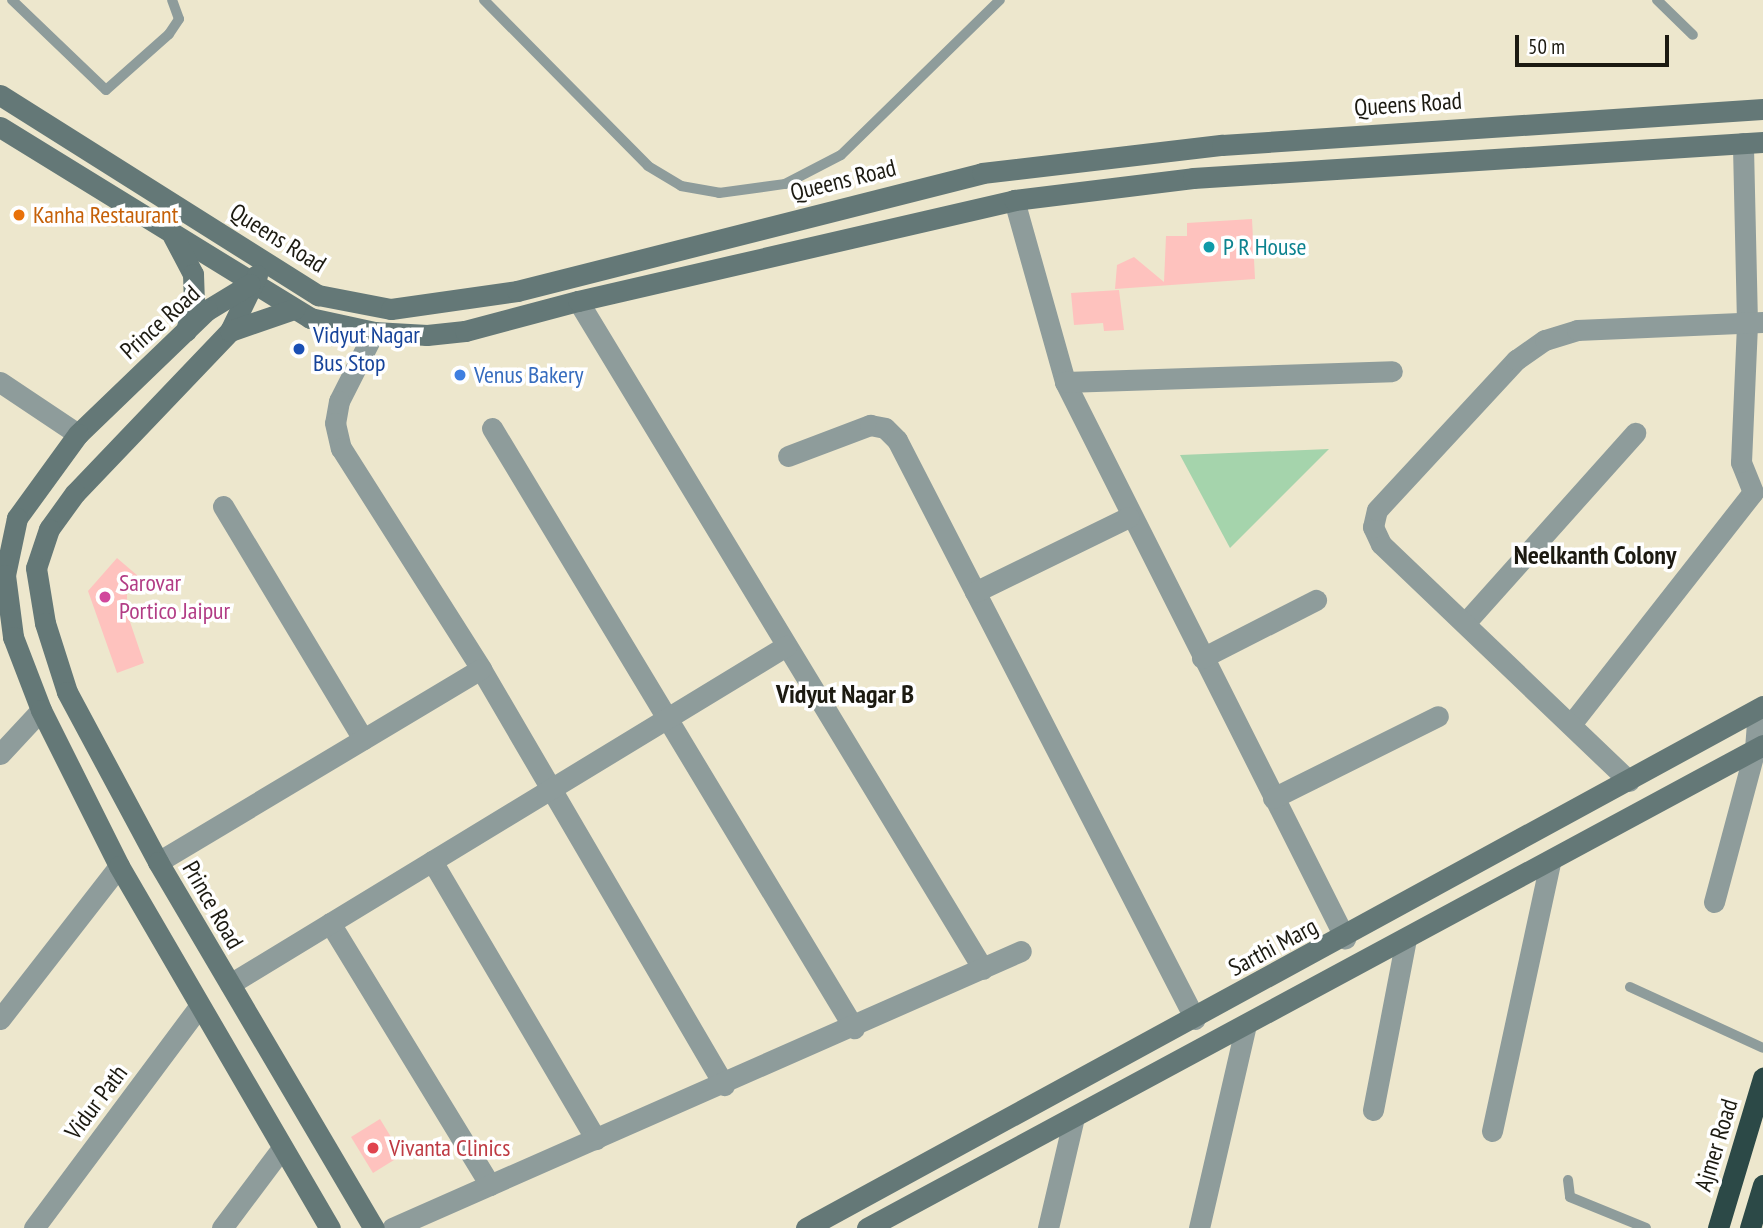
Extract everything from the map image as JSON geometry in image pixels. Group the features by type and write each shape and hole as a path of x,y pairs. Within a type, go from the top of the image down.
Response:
{"highway":[{"name":"Ajmer Road","path":"1718,1228 1763,1078"},
{"path":"1751,1228 1763,1185"}],"street":[{"name":"Queens Road","path":"0,95 318,295 391,309 517,291 982,173 1222,145 1763,109"},
{"path":"0,127 250,284 310,318 374,332 427,335 465,331 578,301 1014,200 1193,178 1753,143 1755,323 1741,462 1758,497 1572,723"},
{"path":"1014,200 1065,382 1129,517 1345,938"},
{"path":"828,210 837,240"},
{"path":"172,235 192,274 194,301 185,333"},
{"path":"250,284 266,262"},
{"name":"Prince Road","path":"250,284 230,331 75,493 49,529 36,568 45,623 67,692 158,862 374,1228"},
{"name":"Prince Road","path":"250,284 207,310 78,434 17,518 5,575 13,636 41,710 118,866 330,1228"},
{"path":"578,301 983,969"},
{"path":"230,331 259,317 294,309"},
{"path":"1629,781 1572,723 1381,544 1373,527 1377,510 1516,360 1545,340 1577,330 1755,323"},
{"path":"374,332 339,401 335,423 341,448 481,669 724,1085"},
{"path":"1065,382 1392,371"},
{"path":"0,382 78,434"},
{"path":"788,456 870,425 885,428 897,440 1195,1019"},
{"path":"492,428 853,1028"},
{"path":"1466,622 1635,433"},
{"path":"223,506 363,739"},
{"path":"975,592 1129,517"},
{"path":"1202,658 1316,600"},
{"path":"230,984 786,646"},
{"path":"158,862 481,669"},
{"path":"1714,902 1759,747 1761,708"},
{"name":"Sarthi Marg","path":"806,1228 1345,938 1761,708"},
{"path":"0,754 41,710"},
{"path":"1273,798 1438,716"},
{"path":"863,1198 885,1223 1759,747"},
{"path":"432,861 597,1139"},
{"path":"1492,1130 1550,862"},
{"path":"0,1019 118,866"},
{"path":"330,923 490,1185"},
{"path":"1373,1110 1406,938"},
{"path":"393,1228 724,1085 1021,951"},
{"path":"1199,1228 1246,1026 1231,999"},
{"name":"Vidur Path","path":"34,1228 199,1007"},
{"path":"1048,1228 1073,1121 1059,1093"},
{"path":"222,1228 282,1148"}],"lane":[{"path":"12,0 106,90 169,34 179,19 172,0"},
{"path":"484,0 648,166 681,187 719,193 785,184 841,155 1000,0"},
{"path":"1657,0 1693,35"},
{"path":"1630,987 1763,1048"},
{"path":"1568,1180 1570,1197 1646,1228"}],"green space":[{"path":"1329,449 1230,548 1180,455"}],"building":[{"name":"P R House","path":"1252,219 1255,279 1115,289 1117,265 1134,257 1164,282 1166,236 1187,236 1187,223"},
{"path":"1119,290 1124,330 1104,331 1103,323 1074,325 1071,293"},
{"path":"117,558 138,576 127,590 127,613 144,663 117,673 88,591"},
{"path":"380,1119 402,1155 373,1173 351,1137"}],"place":[{"name":"Kanha Restaurant","path":"19,215"},
{"name":"P R House","path":"1209,247"},
{"name":"Vidyut Nagar Bus Stop","path":"299,349"},
{"name":"Venus Bakery","path":"460,375"},
{"name":"Sarovar Portico Jaipur","path":"105,597"},
{"name":"Vivanta Clinics","path":"373,1148"}],"district":[{"name":"Neelkanth Colony","path":"1595,555"},
{"name":"Vidyut Nagar B","path":"845,694"}]}
